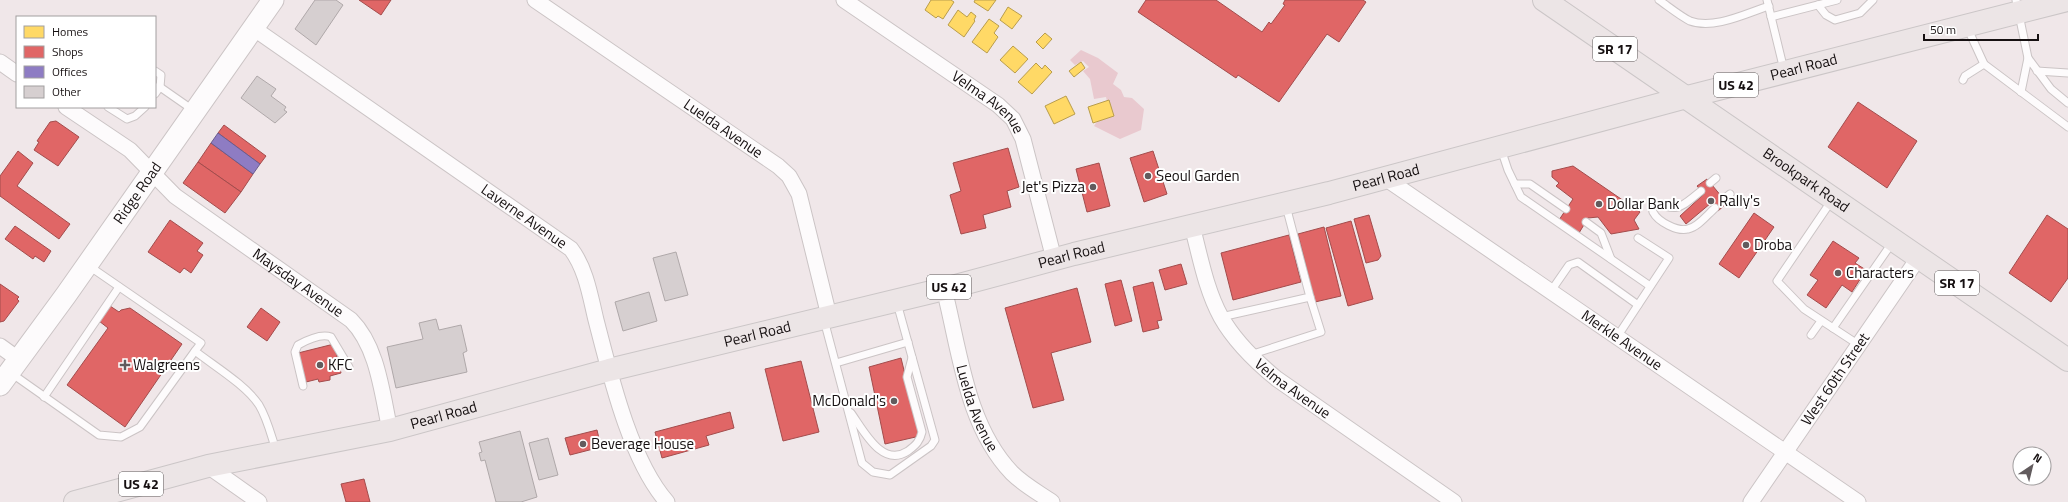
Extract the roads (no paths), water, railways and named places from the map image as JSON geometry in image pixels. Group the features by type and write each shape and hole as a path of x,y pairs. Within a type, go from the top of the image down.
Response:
{"main road":[{"name":"Ridge Road","path":"9,372 88,265 273,0"},
{"name":"Brookpark Road","path":"1544,0 1894,239 2068,360"},
{"name":"Pearl Road","path":"75,502 208,466 390,430 609,370 944,289 1054,258 1285,204 1385,178 1687,97 1966,25 2017,6 2067,0"}],"street":[{"name":"Luelda Avenue","path":"535,0 778,166 789,176 799,194 826,317"},
{"name":"Velma Avenue","path":"844,0 998,105 1013,119 1023,139 1054,258"},
{"name":"Laverne Avenue","path":"253,28 567,245 581,265 609,370 638,454 649,477 667,502"},
{"path":"0,62 16,73"},
{"name":"Maysday Avenue","path":"67,108 130,150 175,196 341,312 358,326 372,354 390,430"},
{"name":"Merkle Avenue","path":"1385,178 1858,502"},
{"name":"Velma Avenue","path":"1192,226 1212,297 1221,316 1250,355 1277,379 1454,502"},
{"name":"West 60th Street","path":"1751,502 1919,257"},
{"name":"Luelda Avenue","path":"944,289 971,401 979,426 994,452 1013,474 1052,502"},
{"path":"0,346 9,372"},
{"path":"208,466 259,502"}],"lane":[{"path":"1771,17 1837,0"},
{"path":"1818,5 1826,15 1835,20 1860,13 1873,0"},
{"path":"1662,1 1691,21 1704,23 1722,21 1768,3 1785,72"},
{"path":"2017,6 2028,58 2051,89 2068,103"},
{"path":"1966,25 1984,64 2068,127"},
{"path":"2021,92 2028,58"},
{"path":"1962,80 1964,76 1984,64"},
{"path":"2037,71 2068,73"},
{"path":"156,72 161,75 158,87 195,112"},
{"path":"110,108 127,119 135,116 143,108"},
{"path":"1501,147 1508,170 1521,197 1650,286"},
{"path":"1515,184 1530,184 1566,209"},
{"path":"1701,190 1679,208 1668,208 1653,203 1652,211 1656,216 1672,227 1682,230 1694,227 1715,208"},
{"path":"1724,199 1730,194"},
{"path":"1833,198 1778,281 1804,309 1859,345"},
{"path":"1250,355 1321,332 1285,204"},
{"path":"1586,222 1601,232 1611,259"},
{"path":"1617,337 1669,258 1638,238"},
{"path":"1833,328 1894,239"},
{"path":"1551,291 1569,266 1578,262 1638,305"},
{"path":"9,372 100,435 121,437 140,428 201,343 88,265"},
{"path":"44,397 119,287"},
{"path":"1221,316 1310,297"},
{"path":"826,317 836,363 862,463 873,472 890,475 931,446 935,440 896,300"},
{"path":"1812,335 1821,321"},
{"path":"303,386 295,352 298,345 303,342 320,336 331,337 349,367"},
{"path":"836,363 908,342"},
{"path":"195,351 237,384 258,404 264,415 277,452"},
{"path":"848,410 883,454 894,457 915,446 921,438 922,432 908,377 912,356"}],"place":[{"name":"Seoul Garden","path":"1148,176"},
{"name":"Jet's Pizza","path":"1093,187"},
{"name":"Rally's","path":"1711,201"},
{"name":"Dollar Bank","path":"1599,204"},
{"name":"Droba","path":"1746,245"},
{"name":"Characters","path":"1838,273"},
{"name":"Walgreens","path":"125,365"},
{"name":"KFC","path":"320,365"},
{"name":"McDonald's","path":"894,401"},
{"name":"Beverage House","path":"583,444"}]}
